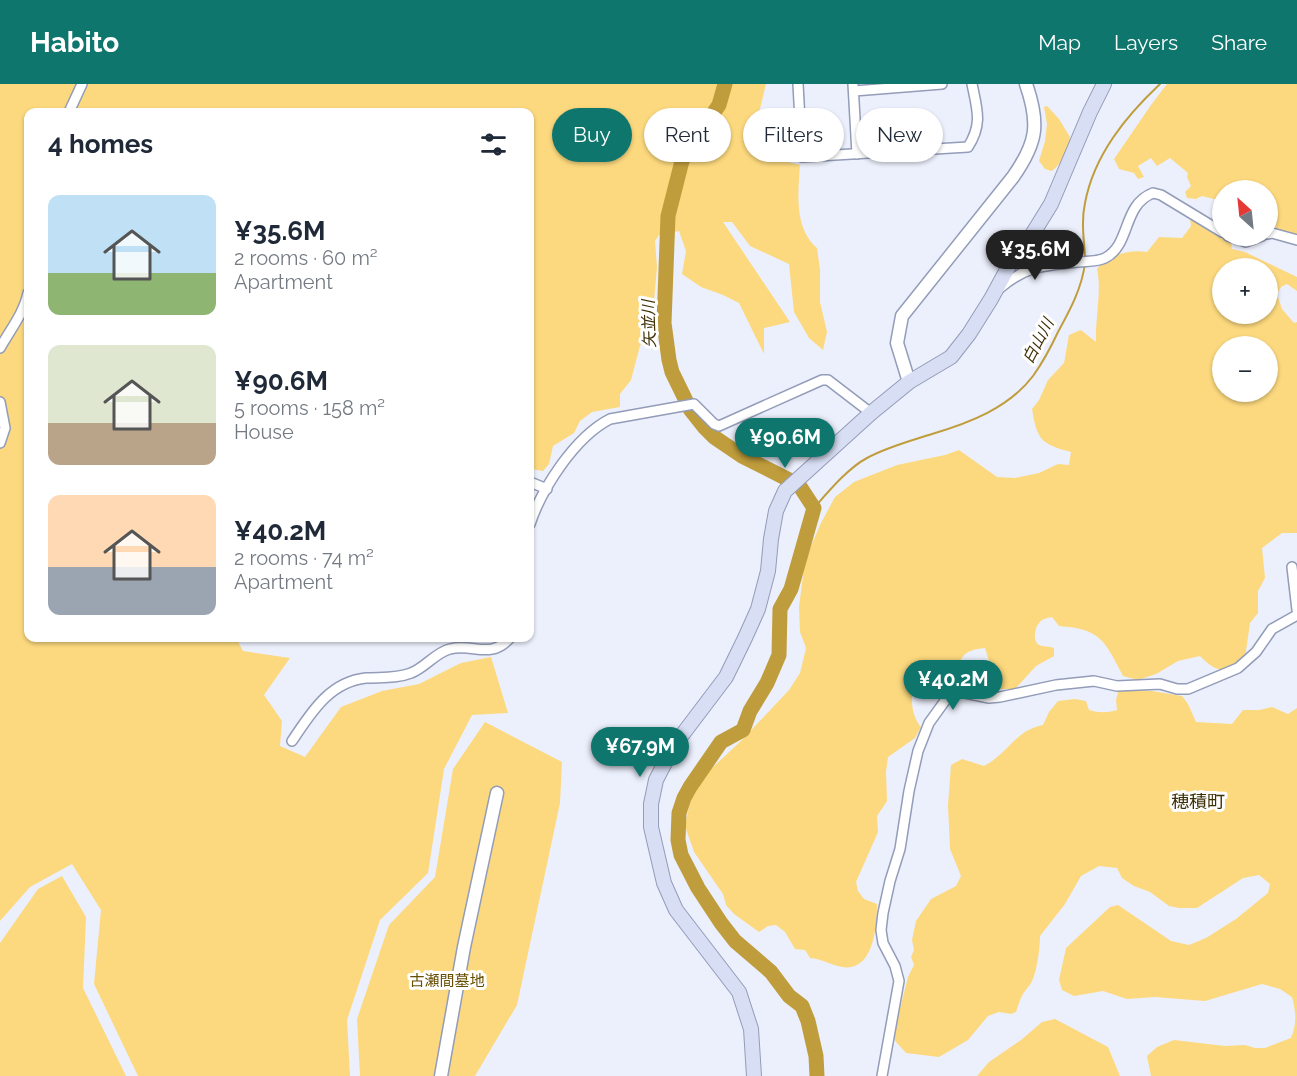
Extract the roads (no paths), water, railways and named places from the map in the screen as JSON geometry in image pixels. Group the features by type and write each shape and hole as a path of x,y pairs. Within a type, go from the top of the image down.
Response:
{"main road":[{"path":"754,1076 751,1029 739,992 670,898 653,841 652,792 660,769 673,747 726,677 758,609 768,571 776,511 785,491 806,470 909,382 951,357 969,334 1010,264 1030,238 1051,204 1104,84"}],"street":[{"path":"71,108 82,84"},
{"path":"798,84 802,157 856,154"},
{"path":"856,127 853,87 942,84"},
{"path":"943,149 969,147 976,136 978,114 972,84"},
{"path":"909,382 897,343 902,315 1013,177 1028,155 1035,128 1035,117 1026,84"},
{"path":"991,299 1012,278 1030,268 1093,261 1112,254 1138,201 1153,193 1161,195 1212,226"},
{"path":"1278,235 1297,240"},
{"path":"0,348 24,308"},
{"path":"534,516 562,462 579,442 609,419 694,404 714,424 719,426 822,380 828,380 871,413"},
{"path":"0,402 5,428 0,443"},
{"path":"534,484 547,489"},
{"path":"1292,567 1297,610"},
{"path":"882,1076 899,981 895,966 883,943 881,930 883,913 900,849 918,751 929,723 947,698 960,692 1000,698 1056,685 1094,681 1117,686 1160,684 1177,689 1188,689 1238,668 1256,652 1272,629 1297,615"},
{"path":"292,741 313,709 329,692 353,680 396,677 412,673 451,648 492,650 506,642"},
{"path":"441,1076 464,947 497,793"}],"waterway":[{"name":"矢並川","path":"725,84 719,105 682,161 668,216 664,323 669,360 672,372 690,409 705,428 742,456 799,485 814,508 791,589 780,609 779,655 767,683 750,711 743,730 721,742 690,787 679,813 678,840 681,855 698,888 721,923 735,941 771,972 789,996 802,1006 816,1056 817,1076"},
{"name":"白山川","path":"1085,258 1084,210 1089,185 1113,138 1135,109 1160,84"},
{"name":"白山川","path":"814,508 846,474 867,458 891,447 974,419 1012,397 1033,376 1043,360 1071,307 1085,263"}],"district":[{"name":"穂積町","path":"1198,801"}],"park label":[{"name":"古瀬間墓地","path":"447,981"}]}
